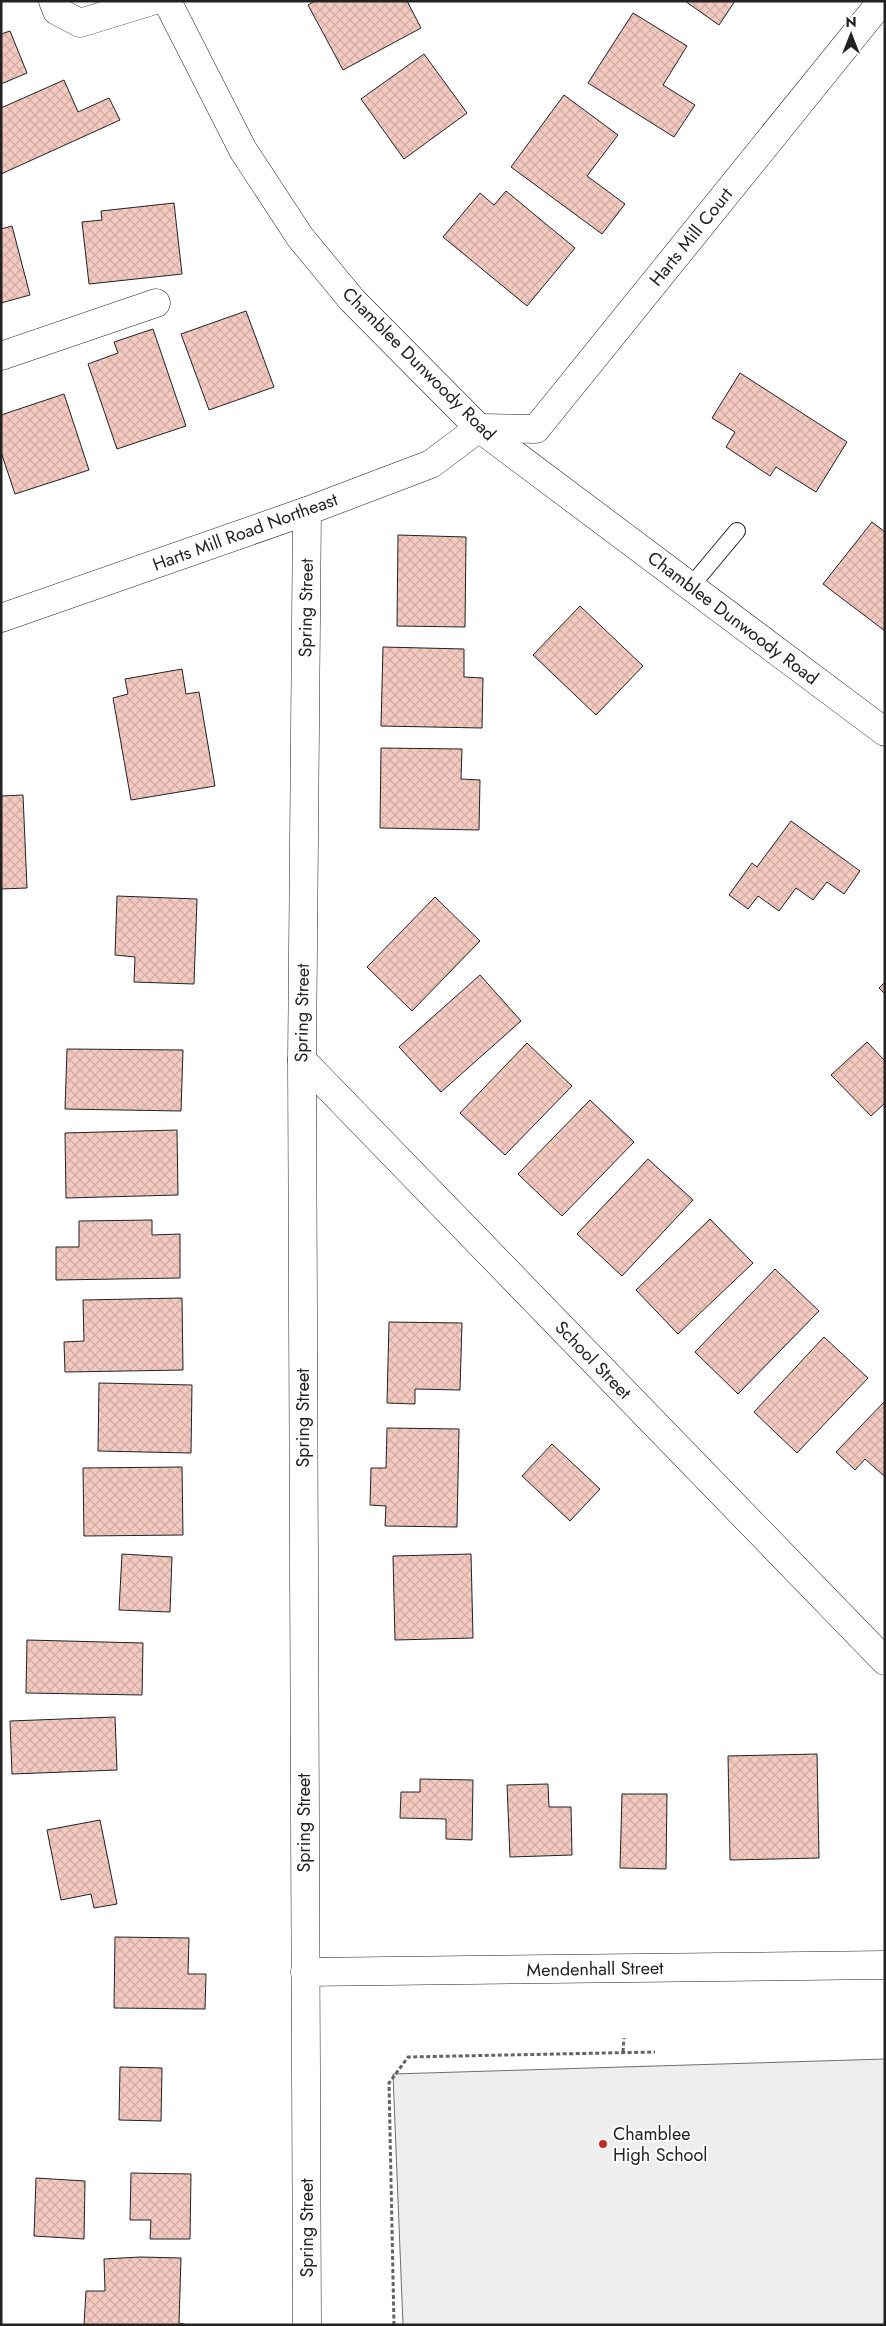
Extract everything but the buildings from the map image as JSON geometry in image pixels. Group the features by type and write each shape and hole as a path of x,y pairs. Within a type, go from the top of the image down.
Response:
{"street":[{"path":"53,1 57,11 80,23 152,1"},
{"name":"Chamblee Dunwoody Road","path":"167,1 243,150 300,237 352,300 479,428 885,732"},
{"name":"Harts Mill Court","path":"479,428 536,429 882,1"},
{"path":"1,356 156,303"},
{"name":"Harts Mill Road Northeast","path":"1,618 308,511 432,464 479,428"},
{"name":"Spring Street","path":"307,2325 302,1060 308,511"},
{"name":"School Street","path":"302,1060 885,1661"},
{"name":"Mendenhall Street","path":"305,1972 885,1965"}],"lane":[{"path":"691,586 737,531"}],"path":[{"path":"623,2052 624,2038"},
{"path":"394,2325 389,2083 408,2057 655,2052"}],"shaded area":[{"name":"Chamblee High School","path":"885,2059 885,2325 403,2325 393,2074"}],"place":[{"name":"Chamblee High School","path":"603,2144"}]}
